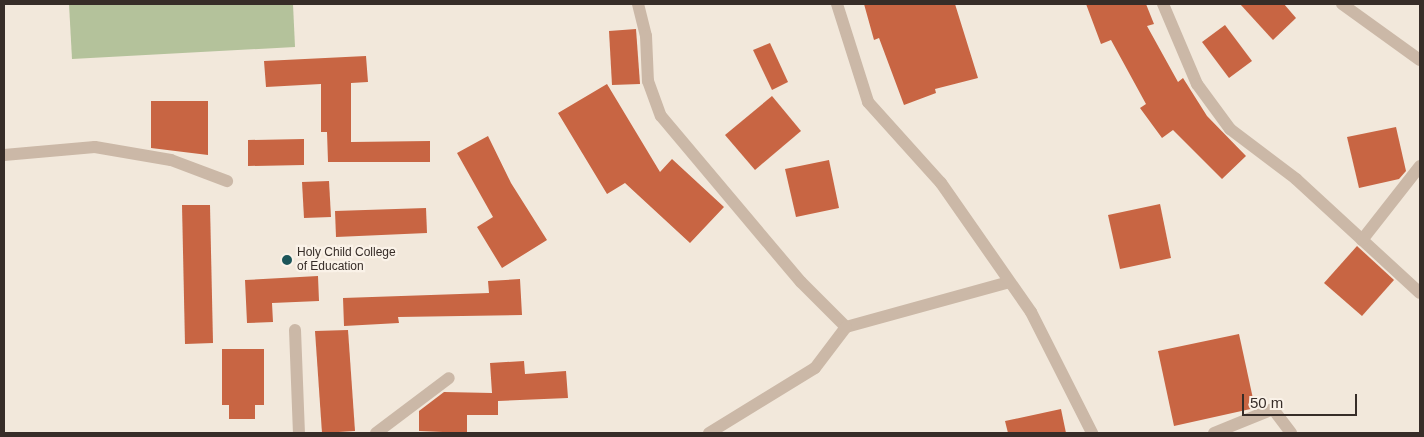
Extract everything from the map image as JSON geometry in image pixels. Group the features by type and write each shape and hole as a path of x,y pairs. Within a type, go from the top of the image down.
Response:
{"street":[{"path":"638,4 646,36 648,81 661,116 801,282 846,327"},
{"path":"837,4 868,102 936,176 1039,325 1092,433"},
{"path":"1163,4 1211,107 1230,129 1296,179 1420,294"},
{"path":"1342,4 1420,60"},
{"path":"4,155 95,147 171,160 227,181"},
{"path":"1362,240 1420,166"},
{"path":"709,433 815,368 846,327 1009,282"},
{"path":"295,330 299,433"},
{"path":"376,433 449,378"},
{"path":"1214,433 1273,409 1291,433"}],"green space":[{"path":"69,4 293,4 295,47 72,59"}],"building":[{"path":"864,4 955,4 978,78 935,89 936,93 904,105 879,38 874,40"},
{"path":"1086,4 1146,4 1154,24 1147,26 1178,82 1183,78 1207,116 1246,156 1222,179 1173,130 1162,138 1140,108 1146,104 1111,40 1101,44"},
{"path":"1240,4 1284,4 1296,18 1273,40"},
{"path":"1225,25 1252,61 1229,78 1202,42"},
{"path":"636,29 640,84 612,85 609,31"},
{"path":"770,43 788,82 772,90 753,50"},
{"path":"366,56 368,82 351,83 351,142 430,141 430,162 328,162 327,132 321,132 321,84 266,87 264,61"},
{"path":"607,84 660,172 672,159 724,207 690,243 625,183 607,194 558,113"},
{"path":"772,96 801,131 755,170 725,135"},
{"path":"151,101 208,101 208,155 151,148"},
{"path":"1396,127 1406,171 1399,179 1359,188 1347,137"},
{"path":"488,136 511,183 547,240 502,268 477,227 493,217 457,153"},
{"path":"304,139 304,165 248,166 248,140"},
{"path":"829,160 839,208 796,217 785,169"},
{"path":"329,181 331,217 304,218 302,182"},
{"path":"1160,204 1171,258 1120,269 1108,215"},
{"path":"182,205 210,205 213,343 185,344"},
{"path":"426,208 427,233 336,237 335,211"},
{"path":"1357,246 1394,280 1362,316 1324,283"},
{"path":"318,276 319,301 272,303 273,322 247,323 245,280"},
{"path":"520,279 522,315 398,317 399,323 344,326 343,298 489,293 488,281"},
{"path":"348,330 355,431 322,433 315,331"},
{"path":"1239,334 1255,408 1174,426 1158,351"},
{"path":"222,349 264,349 264,405 255,405 255,419 229,419 229,405 222,405"},
{"path":"524,361 525,374 566,371 568,398 498,401 498,415 467,415 467,433 419,431 419,411 444,392 492,393 490,363"},
{"path":"1061,409 1066,433 1008,433 1005,421"}],"place":[{"name":"Holy Child College of Education","path":"287,260"}]}
